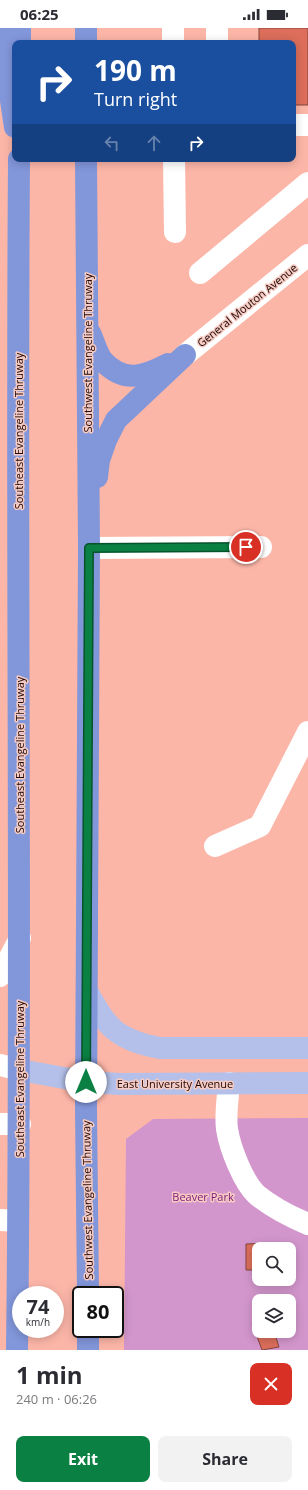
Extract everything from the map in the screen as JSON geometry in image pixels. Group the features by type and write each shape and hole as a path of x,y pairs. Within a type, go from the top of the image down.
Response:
{"highway":[{"path":"0,28 12,107"},
{"path":"20,28 20,40"},
{"path":"86,28 86,40"},
{"name":"Southeast Evangeline Thruway","path":"17,1350 9,1221 10,1067 20,938 17,407 19,162"},
{"name":"Southwest Evangeline Thruway","path":"86,162 86,326 89,548"},
{"path":"86,326 102,361 115,371 130,376 138,377 150,373 185,355"},
{"path":"86,1082 89,548 99,460 106,440 116,420 185,355"},
{"name":"Southwest Evangeline Thruway","path":"86,1082 88,1286"},
{"path":"88,1338 88,1350"}],"main road":[{"path":"86,991 102,1019 120,1034 138,1043 160,1048 308,1048"},
{"name":"East University Avenue","path":"10,1067 86,1082 120,1084 308,1083"}],"street":[{"path":"173,28 173,40"},
{"path":"217,28 217,40"},
{"path":"296,125 308,125"},
{"path":"174,162 176,232"},
{"path":"200,273 308,183"},
{"name":"General Mouton Avenue","path":"185,355 308,255"},
{"path":"89,548 261,547"},
{"path":"215,846 260,826 308,732"},
{"path":"0,976 20,938"},
{"path":"229,1083 227,1128 235,1156 243,1174 257,1195 291,1217 308,1224"}],"green space":[{"name":"Beaver Park","path":"308,1118 308,1350 124,1350 126,1139 153,1119"}],"building":[{"path":"259,28 308,28 308,105 296,105 296,40 259,40"},
{"path":"246,1244 252,1244 252,1270 246,1270"},
{"path":"258,1338 276,1338 279,1347 262,1350"}],"route":[{"path":"86,1082 89,548 246,547"}]}
